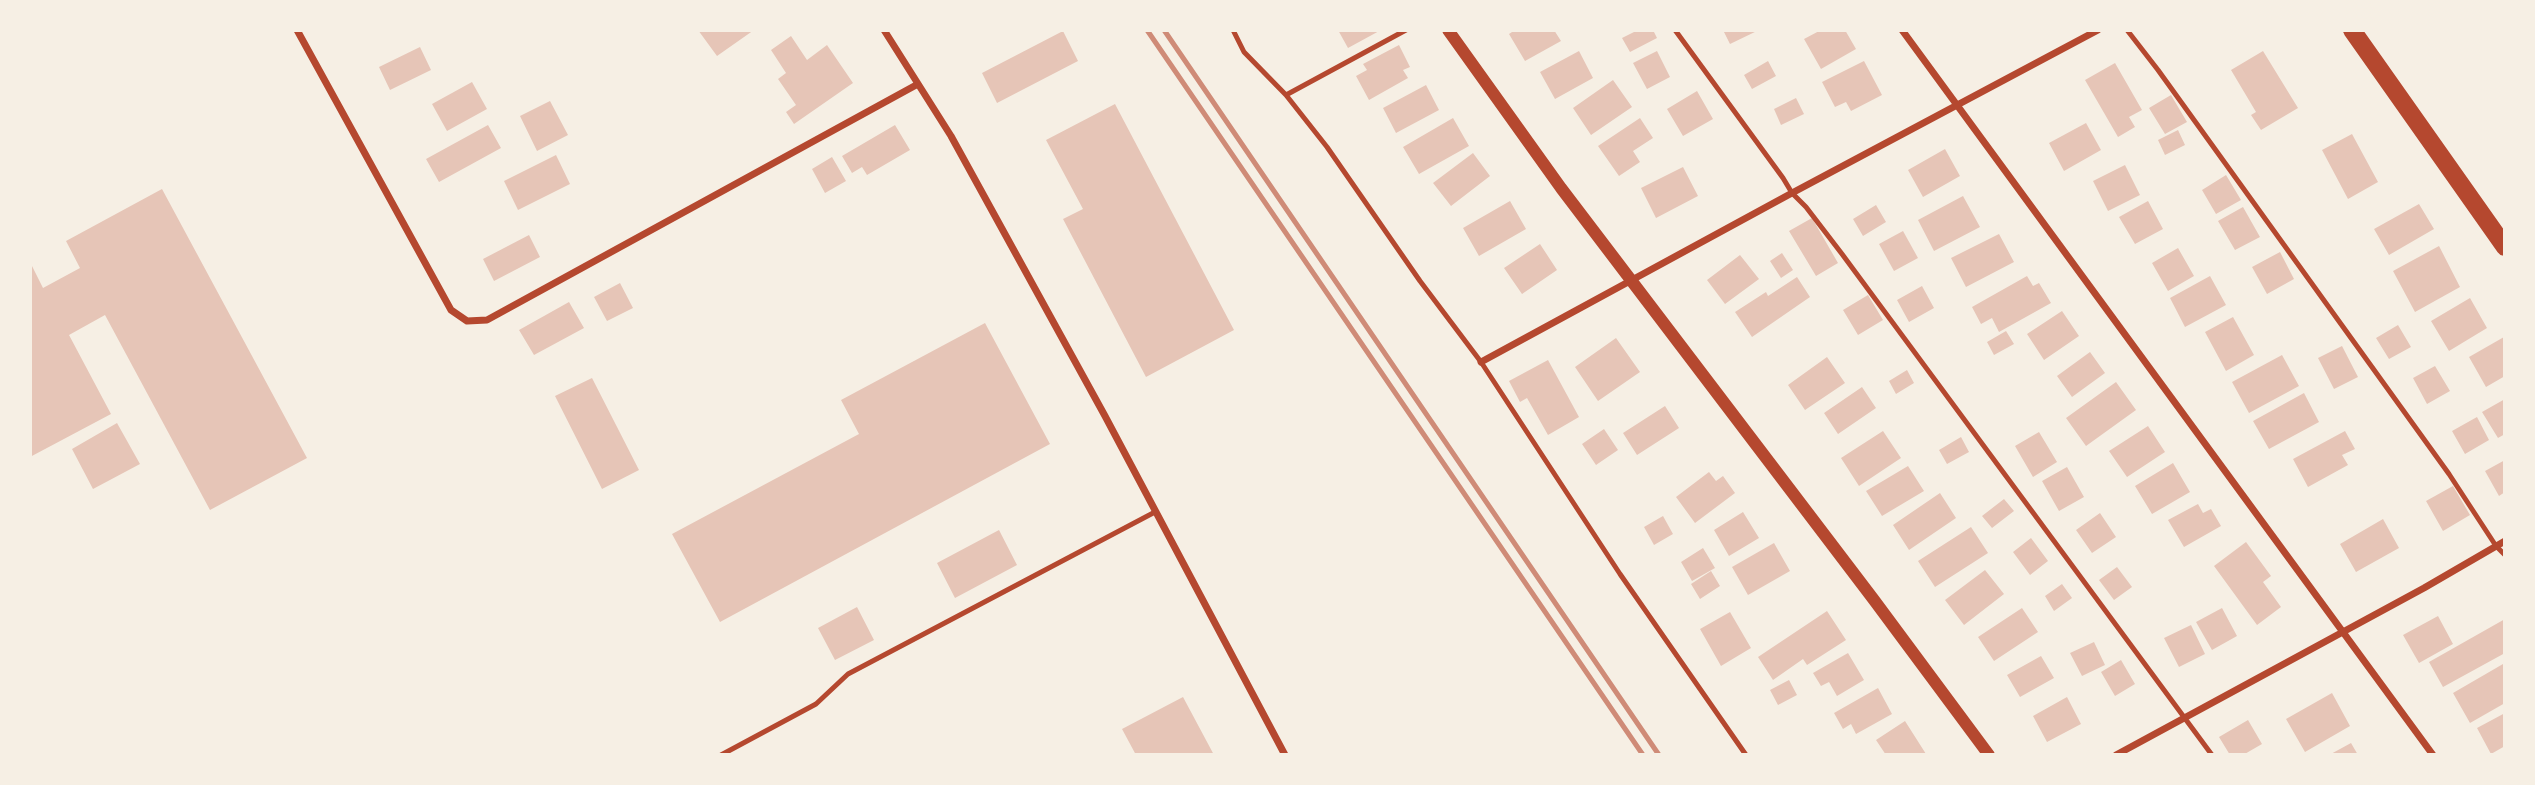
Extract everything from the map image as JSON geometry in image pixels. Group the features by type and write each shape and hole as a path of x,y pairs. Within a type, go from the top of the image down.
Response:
{"main road":[{"path":"2352,30 2505,247"}],"street":[{"path":"298,30 450,310 467,321 487,320 918,84"},
{"path":"884,30 964,159 1105,416 1285,755"},
{"path":"1448,30 1560,188 1858,578 1989,755"},
{"path":"1902,30 2433,755"},
{"path":"1481,362 2098,30"},
{"path":"2116,755 2344,632 2505,541"}],"lane":[{"path":"1233,30 1244,52 1286,96 1327,146 1420,281 1481,362 1620,574 1746,755"},
{"path":"1286,96 1406,30"},
{"path":"1675,30 1792,193 1842,254 2212,755"},
{"path":"2127,30 2158,69 2505,555"},
{"path":"720,755 816,704 848,674 1155,512"}],"building":[{"path":"698,30 754,30 717,56"},
{"path":"1338,30 1381,30 1348,48"},
{"path":"1515,30 1554,30 1561,41 1525,61 1509,34"},
{"path":"1638,30 1653,30 1657,38 1630,52 1622,38"},
{"path":"1723,30 1759,30 1730,44"},
{"path":"1821,30 1845,30 1856,49 1821,69 1804,39"},
{"path":"1063,31 1078,61 997,103 982,73"},
{"path":"791,36 807,60 827,45 853,83 794,124 786,112 796,105 778,79 786,73 771,50"},
{"path":"1399,45 1410,67 1403,70 1408,78 1369,100 1356,76 1367,70 1363,64"},
{"path":"420,47 431,70 390,90 379,67"},
{"path":"1579,51 1593,78 1555,99 1540,72"},
{"path":"1657,51 1670,77 1647,89 1633,63"},
{"path":"2263,51 2298,108 2261,130 2251,115 2256,112 2231,70"},
{"path":"1768,61 1776,76 1752,89 1744,75"},
{"path":"1864,61 1882,95 1851,111 1846,102 1835,107 1822,82"},
{"path":"2115,63 2142,110 2129,117 2135,127 2118,137 2085,80"},
{"path":"1613,80 1632,107 1591,135 1573,108"},
{"path":"472,82 487,109 447,131 432,104"},
{"path":"1426,85 1439,110 1396,133 1383,108"},
{"path":"1697,91 1713,119 1683,136 1667,109"},
{"path":"2171,95 2187,122 2165,134 2149,108"},
{"path":"1796,98 1804,114 1781,125 1774,109"},
{"path":"550,101 568,135 537,151 520,116"},
{"path":"1115,104 1234,330 1146,377 1063,219 1083,209 1046,140"},
{"path":"1453,118 1469,146 1419,174 1403,147"},
{"path":"1640,118 1653,138 1633,151 1640,162 1619,176 1598,146"},
{"path":"2086,123 2101,150 2064,171 2049,143"},
{"path":"488,125 501,148 439,182 426,159"},
{"path":"895,125 910,150 867,175 862,167 852,173 842,156"},
{"path":"2178,130 2185,145 2165,155 2158,140"},
{"path":"2352,134 2378,182 2348,199 2322,150"},
{"path":"1945,149 1960,176 1923,197 1908,170"},
{"path":"1473,153 1490,176 1451,206 1433,183"},
{"path":"556,155 570,184 518,210 504,181"},
{"path":"832,157 846,181 825,193 812,169"},
{"path":"2125,165 2140,195 2108,211 2093,181"},
{"path":"1683,167 1698,196 1656,218 1641,188"},
{"path":"2226,175 2241,200 2216,214 2202,190"},
{"path":"162,189 307,458 210,510 105,315 69,335 111,414 30,457 30,262 43,288 80,268 66,241"},
{"path":"1963,196 1980,227 1934,251 1918,220"},
{"path":"1510,201 1526,229 1479,256 1463,228"},
{"path":"2148,201 2163,229 2135,244 2119,217"},
{"path":"2419,204 2434,229 2389,255 2374,229"},
{"path":"1876,205 1886,222 1863,236 1853,219"},
{"path":"2243,207 2260,237 2235,250 2218,221"},
{"path":"1812,218 1838,263 1816,276 1789,231"},
{"path":"1903,231 1918,258 1894,271 1879,244"},
{"path":"1999,234 2014,262 1966,287 1951,258"},
{"path":"529,235 540,257 494,281 483,259"},
{"path":"1540,244 1557,270 1522,294 1504,268"},
{"path":"2439,246 2460,287 2415,312 2393,271"},
{"path":"2178,248 2194,276 2168,291 2152,263"},
{"path":"2280,252 2294,279 2267,294 2252,267"},
{"path":"1782,253 1793,270 1781,278 1770,261"},
{"path":"1740,255 1759,279 1725,304 1707,280"},
{"path":"2027,276 2033,286 2039,283 2051,303 1999,332 1992,318 1981,324 1972,307"},
{"path":"2210,276 2226,305 2185,327 2170,298"},
{"path":"1797,277 1810,297 1752,337 1735,312 1766,292 1768,296"},
{"path":"620,283 633,308 607,321 594,297"},
{"path":"1922,286 1934,308 1909,322 1897,300"},
{"path":"1868,295 1883,320 1858,335 1843,310"},
{"path":"2470,298 2487,328 2449,351 2431,321"},
{"path":"569,302 584,328 534,355 519,330"},
{"path":"2062,311 2079,336 2044,360 2027,334"},
{"path":"2233,317 2254,355 2226,371 2205,332"},
{"path":"985,323 1050,444 720,622 672,534 859,434 841,400"},
{"path":"2398,325 2411,347 2389,359 2376,338"},
{"path":"2006,331 2014,344 1994,355 1987,342"},
{"path":"2504,337 2505,376 2486,387 2469,357"},
{"path":"1616,338 1640,372 1598,401 1575,367"},
{"path":"2342,346 2358,377 2334,389 2318,358"},
{"path":"2090,352 2105,373 2072,397 2057,376"},
{"path":"2282,355 2299,386 2249,413 2232,382"},
{"path":"1827,357 1845,383 1805,410 1788,385"},
{"path":"1548,360 1579,417 1548,435 1527,398 1520,402 1509,381"},
{"path":"2435,366 2450,391 2427,404 2413,378"},
{"path":"1907,370 1914,383 1896,394 1889,381"},
{"path":"592,378 639,470 602,489 555,396"},
{"path":"2116,382 2136,410 2086,446 2066,418"},
{"path":"1862,387 1876,408 1838,434 1824,413"},
{"path":"2304,393 2319,422 2269,449 2253,421"},
{"path":"2505,399 2505,434 2498,438 2482,412"},
{"path":"1665,406 1679,428 1637,455 1623,433"},
{"path":"2477,417 2489,440 2465,454 2452,431"},
{"path":"117,423 140,464 93,489 72,449"},
{"path":"2148,426 2165,452 2127,477 2109,451"},
{"path":"1604,429 1618,450 1596,465 1582,444"},
{"path":"1883,431 1901,458 1859,486 1841,458"},
{"path":"2345,431 2355,449 2342,455 2348,465 2308,487 2293,459"},
{"path":"2039,432 2057,462 2033,477 2015,446"},
{"path":"1961,437 1969,452 1947,464 1939,450"},
{"path":"2505,460 2505,492 2499,496 2485,471"},
{"path":"2173,463 2190,492 2152,514 2135,486"},
{"path":"1908,466 1924,491 1882,516 1866,491"},
{"path":"2067,467 2084,497 2059,511 2042,481"},
{"path":"1709,472 1716,481 1723,476 1735,493 1695,523 1676,497"},
{"path":"2453,486 2470,515 2443,531 2426,501"},
{"path":"1940,493 1956,518 1909,550 1893,525"},
{"path":"2004,499 2014,511 1992,528 1982,516"},
{"path":"2198,504 2203,513 2211,509 2221,526 2184,547 2168,520"},
{"path":"1743,512 1759,538 1729,556 1714,530"},
{"path":"2100,513 2116,537 2092,553 2076,530"},
{"path":"1663,516 1673,534 1654,545 1644,527"},
{"path":"2383,519 2399,548 2356,572 2340,544"},
{"path":"1971,527 1988,553 1935,587 1918,561"},
{"path":"999,530 1017,565 955,598 937,563"},
{"path":"2031,538 2048,561 2030,575 2013,552"},
{"path":"2246,542 2271,576 2263,582 2281,607 2257,625 2214,566"},
{"path":"1774,543 1790,571 1748,595 1732,567"},
{"path":"1703,548 1715,568 1692,581 1681,562"},
{"path":"2117,567 2132,587 2114,600 2099,580"},
{"path":"1985,570 2004,594 1964,625 1945,600"},
{"path":"1711,571 1720,586 1700,599 1691,584"},
{"path":"2062,584 2072,598 2054,611 2045,596"},
{"path":"857,607 874,640 835,660 818,628"},
{"path":"2022,608 2038,632 1994,661 1978,637"},
{"path":"2222,608 2237,636 2212,650 2196,622"},
{"path":"1827,611 1846,640 1807,665 1803,659 1773,680 1758,657"},
{"path":"1730,612 1751,648 1721,666 1700,629"},
{"path":"2438,616 2453,644 2419,663 2403,635"},
{"path":"2505,619 2505,653 2443,687 2429,662"},
{"path":"2191,625 2205,654 2179,667 2164,638"},
{"path":"2094,642 2105,665 2082,676 2070,653"},
{"path":"1848,653 1864,680 1837,696 1829,682 1821,686 1813,673"},
{"path":"2041,656 2054,678 2020,697 2007,675"},
{"path":"2121,660 2135,684 2115,696 2101,672"},
{"path":"2503,664 2505,703 2470,723 2453,693"},
{"path":"1789,680 1797,695 1778,705 1770,690"},
{"path":"1878,688 1892,714 1856,734 1851,724 1843,729 1834,713"},
{"path":"2332,693 2350,726 2305,752 2286,719"},
{"path":"1183,697 1214,755 1136,755 1122,729"},
{"path":"2067,697 2081,724 2047,742 2033,716"},
{"path":"2505,713 2505,746 2491,754 2477,728"},
{"path":"2248,720 2262,744 2243,755 2230,755 2219,737"},
{"path":"1905,721 1925,755 1886,755 1876,740"},
{"path":"2351,743 2358,755 2329,755"}],"railway":[{"path":"1147,30 1643,755"},
{"path":"1164,30 1659,755"}]}
